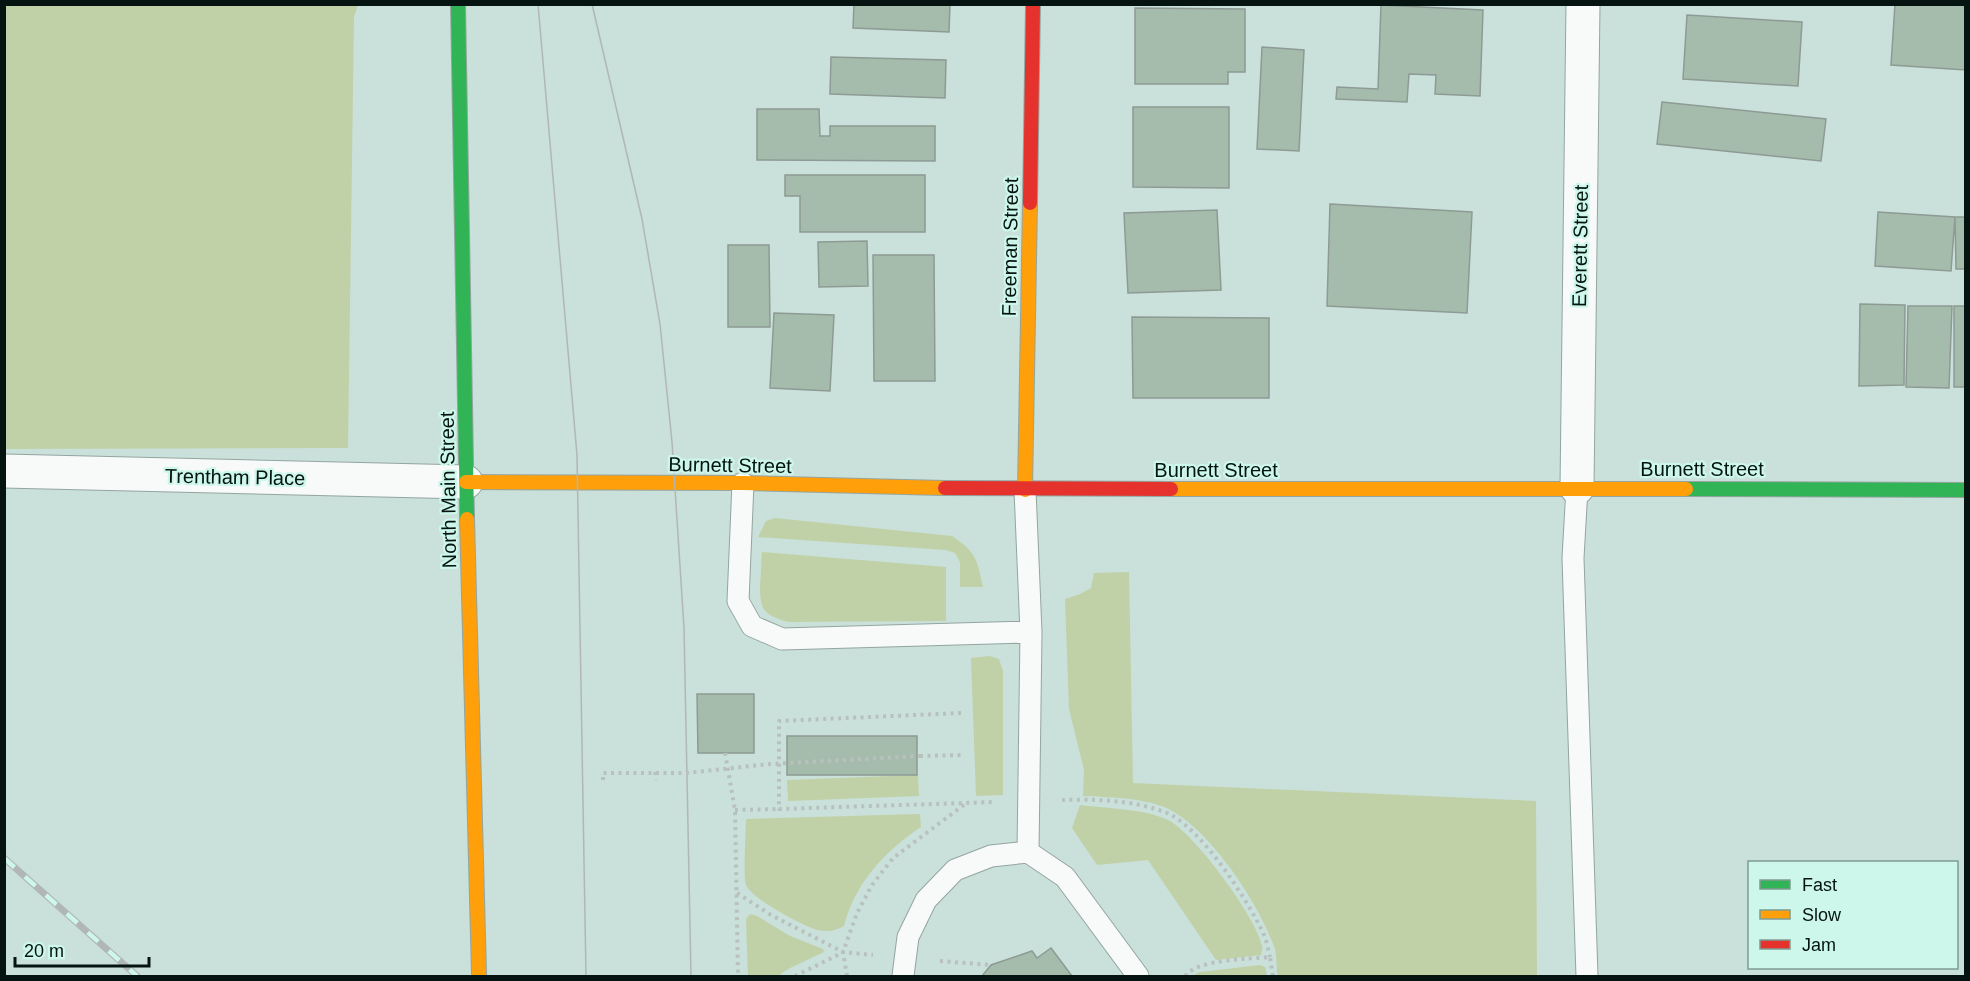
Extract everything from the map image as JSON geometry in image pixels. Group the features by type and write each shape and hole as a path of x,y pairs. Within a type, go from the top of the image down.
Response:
{"street":[{"name":"North Main Street","path":"458,4 466,482 479,974"},
{"name":"Freeman Street","path":"1025,490 1033,4"},
{"name":"Everett Street","path":"1577,488 1583,4"},
{"name":"Trentham Place","path":"4,471 466,482"},
{"name":"Burnett Street","path":"466,482 743,483 1025,490 1577,488 1965,490"}],"lane":[{"path":"743,483 738,601 752,626 782,639 1031,632"},
{"path":"1577,488 1573,558 1587,976"},
{"path":"1025,490 1031,632 1028,852"},
{"path":"903,976 908,937 926,900 955,870 991,856 1028,852 1065,877 1138,976"}],"path":[{"path":"779,809 779,721 961,713"},
{"path":"724,769 725,753 735,810 738,976"},
{"path":"603,780 603,773 686,773 770,764 963,754"},
{"path":"655,772 656,780"},
{"path":"735,810 1082,799 1124,802 1168,813 1181,822 1206,847 1234,883 1265,937 1273,976"},
{"path":"847,976 843,952 857,913 872,885 893,858 965,803"},
{"path":"737,893 771,915 843,952"},
{"path":"795,976 843,952"},
{"path":"1187,976 1191,969 1215,963 1270,957"}],"green space":[{"path":"4,5 358,5 354,17 348,448 5,449"},
{"path":"775,518 952,536 971,552 979,569 983,587 960,587 960,562 955,553 946,550 758,537 766,521"},
{"path":"762,552 946,567 946,621 788,622 780,619 765,611 761,601"},
{"path":"1129,572 1133,783 1536,801 1537,976 1278,976 1275,949 1258,911 1215,848 1198,831 1181,816 1155,804 1124,798 1083,796 1084,770 1069,709 1065,599 1091,588 1094,573"},
{"path":"990,656 999,659 1003,671 1003,795 976,796 971,658"},
{"path":"918,775 919,796 788,801 787,780"},
{"path":"1080,805 1149,814 1170,821 1181,829 1209,859 1237,898 1258,933 1262,947 1261,955 1216,960 1148,860 1097,865 1072,828"},
{"path":"920,814 921,827 895,847 873,869 856,896 844,926 838,929 817,930 801,923 767,904 746,885 746,819"},
{"path":"750,914 790,936 823,949 824,952 778,976 748,976 746,919"},
{"path":"1260,965 1265,967 1267,976 1196,976 1195,974 1200,972"}],"building":[{"path":"854,4 950,4 949,32 853,28"},
{"path":"1895,4 1966,4 1966,70 1891,65"},
{"path":"1381,5 1483,10 1480,96 1435,94 1436,75 1409,74 1407,102 1336,99 1337,87 1378,89"},
{"path":"1135,8 1245,9 1245,72 1228,72 1228,84 1135,84"},
{"path":"1687,15 1802,22 1798,86 1683,79"},
{"path":"1262,47 1304,50 1299,151 1257,149"},
{"path":"831,57 946,60 945,98 830,94"},
{"path":"1662,102 1826,119 1821,161 1657,144"},
{"path":"1133,107 1229,107 1229,188 1133,187"},
{"path":"757,109 819,109 820,136 830,136 830,126 935,126 935,161 757,160"},
{"path":"785,175 925,175 925,232 800,232 800,196 785,196"},
{"path":"1330,204 1472,212 1467,313 1327,306"},
{"path":"1217,210 1221,290 1128,293 1124,213"},
{"path":"1878,212 1955,217 1951,271 1875,266"},
{"path":"1955,217 1966,217 1966,269 1956,269"},
{"path":"867,241 868,286 819,287 818,242"},
{"path":"728,245 769,245 770,327 728,327"},
{"path":"873,255 934,255 935,381 874,381"},
{"path":"1860,304 1905,305 1904,385 1859,386"},
{"path":"1908,306 1952,306 1949,388 1906,387"},
{"path":"1954,306 1966,306 1966,387 1954,387"},
{"path":"774,313 834,315 830,391 770,388"},
{"path":"1132,317 1269,318 1269,398 1133,398"},
{"path":"697,694 754,694 754,753 698,753"},
{"path":"787,736 917,736 917,775 787,775"},
{"path":"1051,948 1072,976 982,976 991,965 1032,951 1037,958"}],"tram line":[{"path":"538,4 577,455 586,976"},
{"path":"592,4 642,219 660,324 672,442 684,628 691,976"}],"railway":[{"path":"4,858 137,976"}],"traffic: fast":[{"path":"458,4 467,519"},
{"path":"1686,489 1966,490"}],"traffic: slow":[{"path":"1025,490 1030,203"},
{"path":"466,482 743,483 945,488"},
{"path":"1171,489 1686,489"},
{"path":"467,519 479,974"}],"traffic: jam":[{"path":"1030,203 1033,4"},
{"path":"945,488 1171,489"}]}
